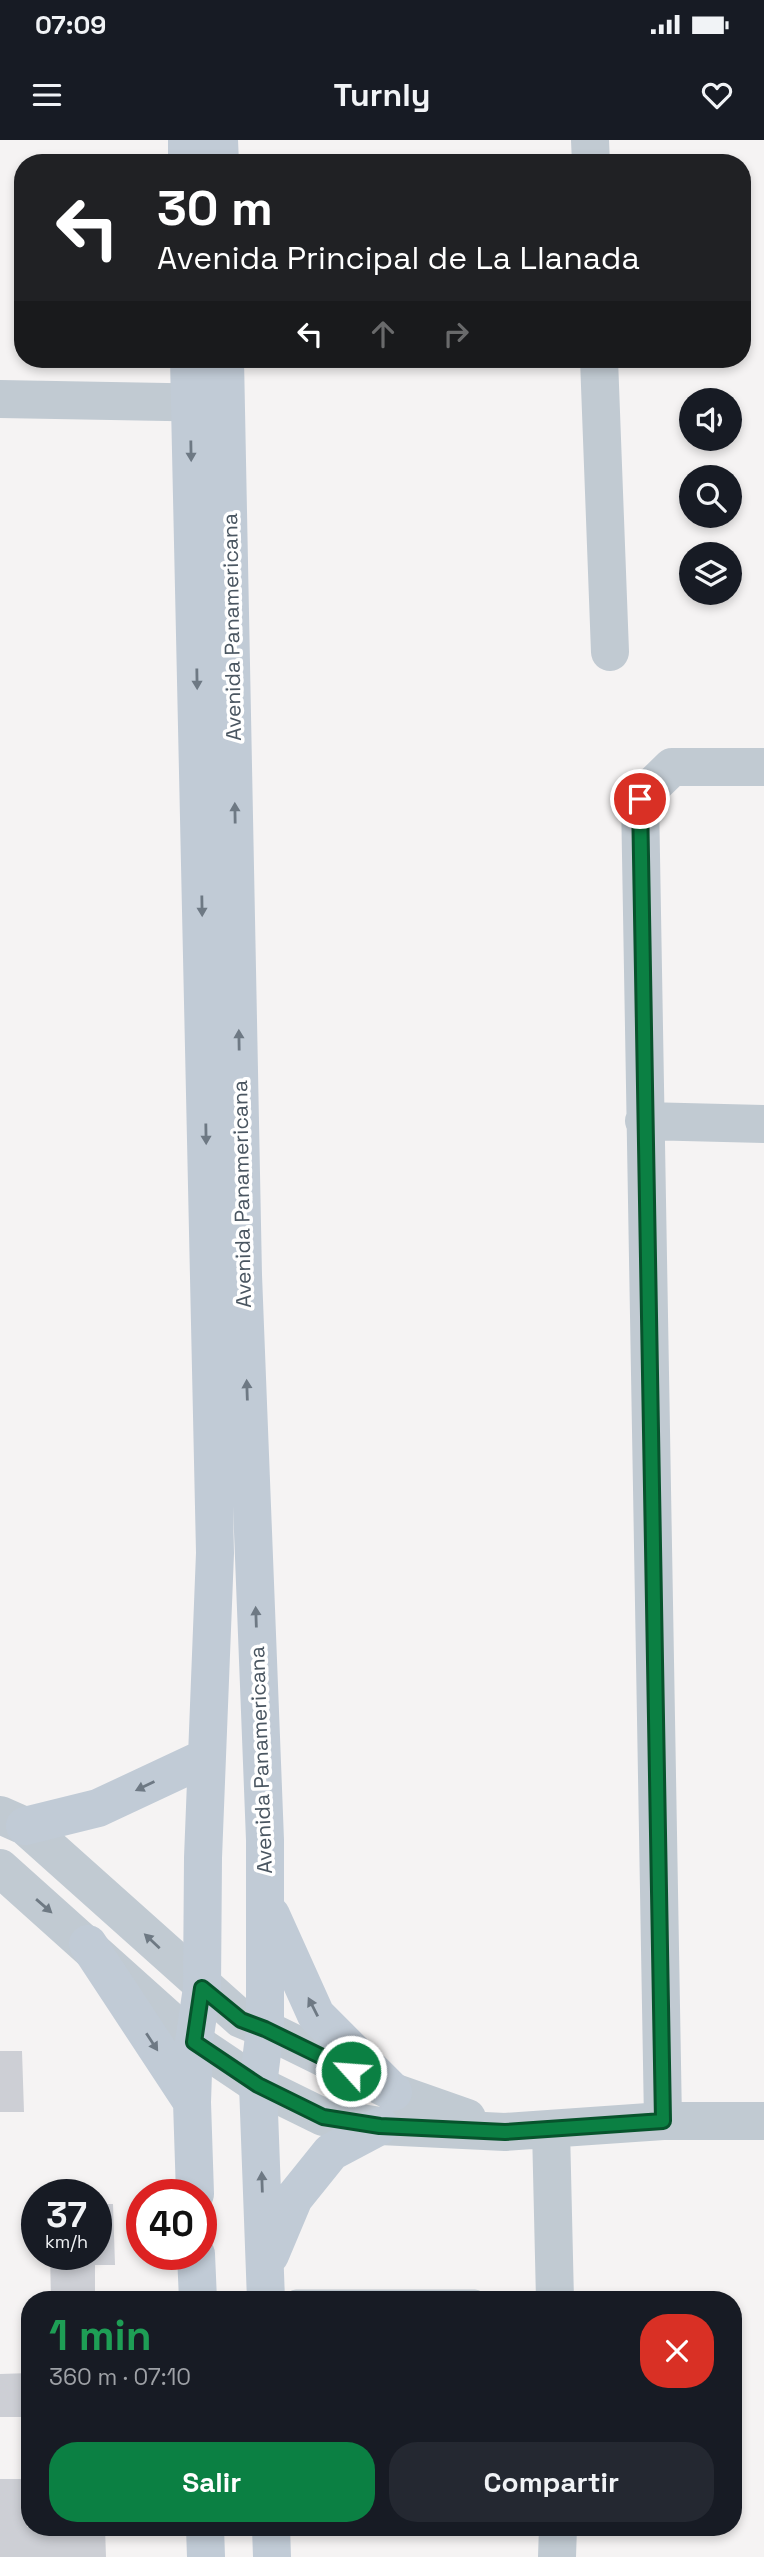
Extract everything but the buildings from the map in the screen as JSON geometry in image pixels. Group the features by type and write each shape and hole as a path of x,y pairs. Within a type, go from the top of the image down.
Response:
{"main road":[{"name":"Avenida Panamericana","path":"193,368 208,402 265,1840 265,2029 258,2085 266,2283"},
{"name":"Avenida Panamericana","path":"195,2179 192,2102 194,2042 202,1988 215,1553 208,402 221,368"},
{"path":"13,1821 98,1808 207,1757"},
{"path":"265,1903 316,2015 386,2109 331,2152 294,2198 266,2283"},
{"path":"88,1944 192,2102"},
{"path":"197,2270 198,2291"},
{"path":"205,2536 206,2557"},
{"path":"271,2536 272,2557"}],"street":[{"path":"599,368 610,652"},
{"path":"0,399 208,402"},
{"path":"663,2121 640,799 671,768 764,767"},
{"path":"644,1121 764,1124"},
{"path":"13,1821 241,2020 265,2029 386,2109"},
{"path":"0,1868 88,1944 194,2042 258,2085 323,2117 386,2109 505,2132 663,2121 764,2121"},
{"path":"551,2129 555,2291"},
{"path":"558,2536 558,2557"}],"route":[{"path":"351,2071 241,2020 202,1988 194,2042 258,2085 323,2117 380,2126 505,2132 663,2121 640,799"}]}
